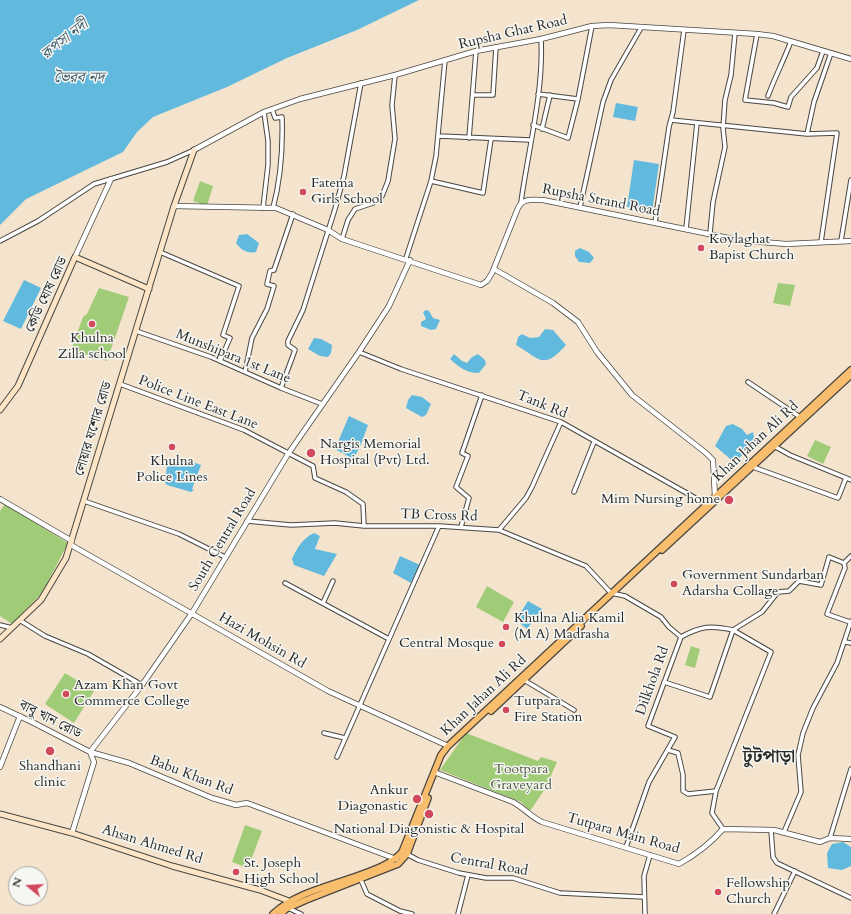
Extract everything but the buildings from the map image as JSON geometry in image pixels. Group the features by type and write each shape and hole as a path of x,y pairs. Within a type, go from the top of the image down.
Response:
{"highway":[{"name":"Khan Jahan Ali Rd","path":"281,914 290,905 361,880 398,864 404,853 436,772 441,755 448,746 753,467 800,418 851,370"},
{"name":"Khan Jahan Ali Rd","path":"436,772 450,748 524,680 706,504 851,376"},
{"name":"Khan Jahan Ali Rd","path":"273,914 290,905 396,859 404,853"}],"main road":[{"name":"লোয়ার যশোর রোড","path":"0,639 41,600 59,571 71,543 174,206 194,150"},
{"name":"কেডি ঘোষ রোড","path":"0,410 18,386 75,257 149,289"},
{"name":"Ahsan Ahmed Rd","path":"0,814 72,833 172,866 260,890 290,905"}],"street":[{"name":"Rupsha Ghat Road","path":"194,150 264,112 300,99 395,75 476,51 541,39 592,26 609,25 757,34 851,59"},
{"path":"533,125 568,138 578,99 592,26"},
{"path":"580,207 603,102 611,80 641,28"},
{"path":"655,223 684,30"},
{"path":"710,233 712,202 725,147 723,125 725,100 731,75 735,33"},
{"path":"757,34 745,100 774,103 788,107 791,97 817,68 822,51"},
{"path":"520,202 538,94 542,60 541,39"},
{"path":"768,96 777,70 785,58 791,42"},
{"path":"473,95 493,95 496,47"},
{"path":"469,138 476,51"},
{"path":"807,134 814,102 831,53"},
{"path":"408,259 431,181 439,136 445,60"},
{"path":"342,239 348,220 355,209 373,203 382,196 388,181 395,139 392,105 395,75"},
{"path":"281,388 295,350 288,345 288,341 303,310 344,176 361,83"},
{"path":"538,94 578,99"},
{"path":"542,129 550,96"},
{"path":"272,109 275,118 282,117 283,139 280,180 273,208"},
{"path":"263,208 268,165 268,141 264,112"},
{"path":"671,120 807,134 837,133 821,242"},
{"path":"686,229 697,123"},
{"path":"439,136 530,140"},
{"path":"431,181 483,193 491,139"},
{"path":"0,241 38,221 94,184 167,162 194,150"},
{"path":"75,257 111,179"},
{"path":"841,241 851,180"},
{"name":"Rupsha Strand Road","path":"174,206 273,208 293,214 328,230 342,239 408,259 481,285 487,281 494,270 520,202 526,200 543,200 762,243 851,241"},
{"path":"245,372 252,338 267,309 274,286 267,284 270,271 274,270 293,214"},
{"path":"160,252 239,286 223,335 230,338 220,361"},
{"name":"South Central Road","path":"90,752 142,685 192,613 288,454 389,306 408,259"},
{"path":"494,270 553,303 578,322 597,352 632,395 713,460 715,497"},
{"name":"Munshipara 1st Lane","path":"136,331 220,361 322,404"},
{"name":"Tank Rd","path":"359,352 401,369 560,422 706,504"},
{"path":"748,382 800,418"},
{"name":"Police Line East Lane","path":"120,384 244,430 313,466 315,478 346,492 363,504 364,526"},
{"path":"461,526 469,498 456,487 468,456 462,453 482,395"},
{"path":"499,530 526,498 560,422"},
{"path":"574,492 594,442"},
{"path":"753,467 838,498 849,478 790,455 773,446"},
{"name":"Hazi Mohsin Rd","path":"0,499 142,587 192,613 328,691 448,746"},
{"path":"84,501 179,534 226,557"},
{"name":"TB Cross Rd","path":"247,521 291,525 335,523 364,526 461,526 499,530 586,566 614,593"},
{"path":"337,757 358,706 439,526"},
{"path":"844,563 851,556"},
{"path":"664,682 710,697 733,630 762,612 778,592 789,591 799,581 821,585 829,557 844,563"},
{"path":"784,832 800,792 798,755 803,733 813,708 837,663 851,621 827,614 845,568 844,563"},
{"path":"323,603 333,581"},
{"path":"285,583 389,639"},
{"path":"614,593 625,596 661,617 680,637 713,626 733,630 771,652 716,791 712,813 723,829 771,830 784,832 816,842 830,838 851,839"},
{"path":"21,620 45,636 88,654 142,685"},
{"path":"0,625 12,628"},
{"name":"Dilkhola Rd","path":"626,847 649,782 675,737 648,726 680,637"},
{"path":"845,642 851,643"},
{"path":"524,680 574,710"},
{"name":"বাবু খান রোড","path":"0,707 90,752"},
{"path":"0,767 20,716"},
{"path":"324,733 345,738"},
{"path":"668,750 678,753 683,775 683,791 688,794 716,791"},
{"path":"72,833 94,762 90,752"},
{"name":"Babu Khan Rd","path":"90,752 129,763 212,798 236,805 247,802 396,859"},
{"path":"830,838 851,769"},
{"name":"Tutpara Main Road","path":"436,772 513,802 522,807 534,818 542,822 679,864 690,858 723,829"},
{"path":"771,830 773,857 777,863 851,898"},
{"name":"Central Road","path":"404,853 418,860 468,875 486,878 513,878 560,893 644,897"},
{"path":"645,914 644,876 650,855"},
{"path":"774,914 794,871"},
{"path":"458,914 468,875"},
{"path":"361,880 367,894 400,911 412,914"},
{"path":"290,905 301,914"}],"green space":[{"path":"200,181 213,186 207,206 193,201"},
{"path":"778,283 795,285 790,306 773,303"},
{"path":"99,288 129,297 107,361 71,350 83,317 87,314"},
{"path":"815,440 831,447 823,464 807,456"},
{"path":"5,504 68,543 42,593 12,624 0,616 0,511"},
{"path":"487,586 514,602 503,622 476,607"},
{"path":"691,646 700,649 695,668 685,665"},
{"name":"Azam Khan Govt Commerce College","path":"65,673 94,691 74,723 45,704"},
{"name":"Tootpara Graveyard","path":"466,733 538,761 541,757 557,762 545,789 530,811 521,802 440,770"},
{"name":"St. Joseph High School","path":"245,825 262,831 248,868 232,862"}],"water":[{"name":"ভৈরব নদ","path":"0,0 419,0 357,30 287,58 227,87 153,117 137,132 123,152 26,199 0,225"},
{"path":"616,103 638,107 635,121 613,117"},
{"path":"634,160 659,164 652,212 627,207"},
{"path":"247,234 259,243 256,252 244,250 236,243 239,235"},
{"path":"580,248 589,252 594,258 590,263 579,262 575,256 575,251"},
{"path":"24,280 41,288 21,329 3,321"},
{"path":"426,310 429,311 433,318 440,320 436,329 431,330 421,326 421,322 426,319 423,312"},
{"path":"545,329 553,330 566,345 552,358 541,360 516,345 518,337 522,334 530,338 539,337"},
{"path":"314,338 321,339 332,345 331,353 328,357 320,356 308,349"},
{"path":"454,354 462,361 467,363 472,357 478,354 485,360 486,364 479,373 466,371 450,359"},
{"path":"412,395 422,397 431,404 426,415 422,417 406,408 408,400"},
{"path":"349,416 368,425 360,447 353,459 335,449"},
{"path":"733,424 742,429 747,435 753,432 754,437 752,441 755,442 753,447 750,446 735,463 715,446 726,426"},
{"path":"175,460 190,461 201,465 192,489 194,490 191,492 167,485 164,481 166,478 168,465"},
{"path":"314,533 320,536 315,549 337,554 324,576 294,565 292,559 301,544"},
{"path":"400,556 420,565 411,583 393,573"},
{"path":"528,601 542,609 527,629 516,620"},
{"path":"843,842 851,847 851,866 842,870 828,868 827,853 832,844"}],"place":[{"name":"Fatema Girls School","path":"303,192"},
{"name":"Koylaghat Bapist Church","path":"701,248"},
{"name":"Khulna Zilla school","path":"92,324"},
{"name":"Khulna Police Lines","path":"172,447"},
{"name":"Nargis Memorial Hospital (Pvt) Ltd.","path":"311,453"},
{"name":"Mim Nursing home","path":"729,500"},
{"name":"Government Sundarban Adarsha Collage","path":"674,584"},
{"name":"Khulna Alia Kamil (M A) Madrasha","path":"506,627"},
{"name":"Central Mosque","path":"502,644"},
{"name":"Azam Khan Govt Commerce College","path":"66,694"},
{"name":"Tutpara Fire Station","path":"506,710"},
{"name":"Shandhani clinic","path":"50,751"},
{"name":"Ankur Diagonastic","path":"417,799"},
{"name":"National Diagonistic & Hospital","path":"429,814"},
{"name":"St. Joseph High School","path":"236,872"},
{"name":"Fellowship Church","path":"718,892"}],"district":[{"name":"টুটপাড়া","path":"769,758"}],"water label":[{"name":"রূপসা নদী","path":"65,40"}]}
